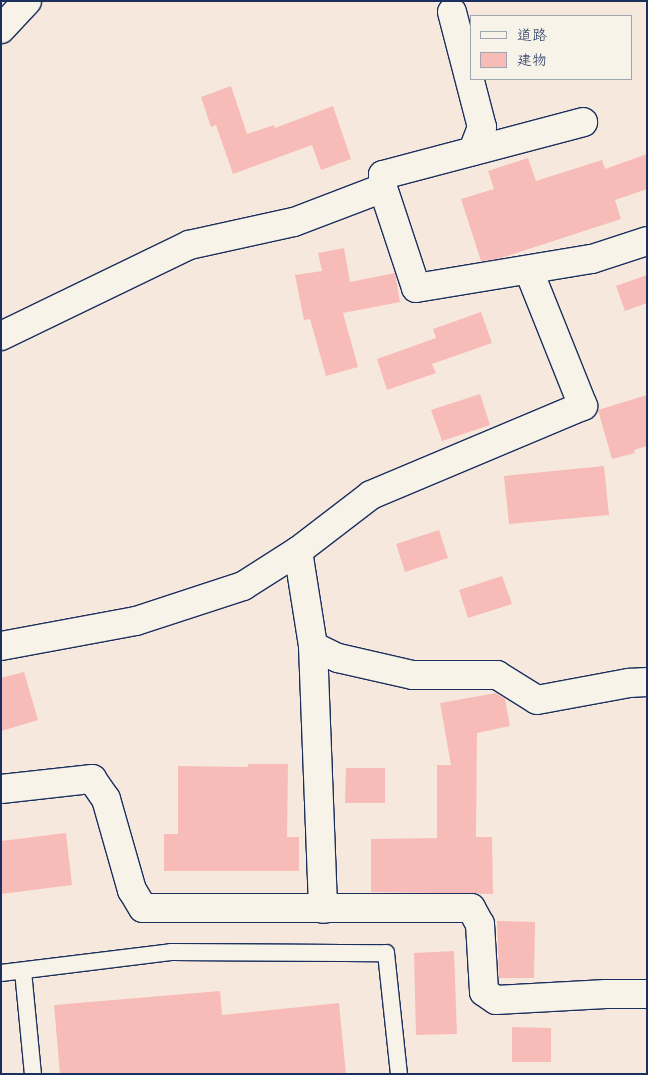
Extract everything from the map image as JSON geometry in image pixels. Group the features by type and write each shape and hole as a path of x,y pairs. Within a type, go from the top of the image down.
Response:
{"street":[{"path":"1,29 27,1"},
{"path":"452,12 482,127 473,151"},
{"path":"584,122 383,175 383,188 416,288 529,271 592,259 647,241"},
{"path":"1,336 189,246 294,222 383,188"},
{"path":"1,646 136,621 243,586 298,551 371,495 583,406 529,271"},
{"path":"298,551 313,646 323,909"},
{"path":"313,646 338,658 414,675 496,675 537,700 630,683 647,682"},
{"path":"1,789 92,779 106,799 132,890 143,908 471,908 480,924 484,992 496,1000 606,994 647,994"}],"lane":[{"path":"1,973 171,952 386,953 399,1074"},
{"path":"23,971 33,1074"}],"building":[{"path":"231,86 247,134 274,125 275,128 333,106 351,159 321,170 312,145 233,174 216,125 211,127 201,97"},
{"path":"647,154 647,189 615,200 621,219 498,259 481,261 461,199 494,189 488,171 528,158 536,181 602,160 605,169"},
{"path":"344,248 350,282 395,273 400,302 343,313 358,367 326,376 310,319 304,320 295,275 322,271 318,253"},
{"path":"647,275 647,303 625,311 616,286"},
{"path":"481,312 492,343 432,364 436,373 387,390 377,359 436,338 433,329"},
{"path":"480,394 490,425 442,441 431,410"},
{"path":"647,395 647,446 634,450 635,453 612,459 598,410"},
{"path":"604,466 609,515 509,524 504,476"},
{"path":"439,530 448,558 405,572 396,544"},
{"path":"502,576 512,604 468,618 459,590"},
{"path":"24,672 38,720 1,731 1,678"},
{"path":"496,693 505,699 510,726 477,733 476,837 492,837 493,894 371,892 371,839 437,838 437,765 451,765 440,703"},
{"path":"248,764 288,764 287,837 299,837 299,871 164,871 164,834 178,834 178,766 248,767"},
{"path":"346,768 385,768 385,803 345,803"},
{"path":"66,833 72,885 1,894 1,841"},
{"path":"497,921 535,922 534,978 499,978"},
{"path":"454,951 457,1034 416,1035 414,953"},
{"path":"220,991 222,1015 339,1003 346,1074 60,1074 54,1005"},
{"path":"512,1027 551,1028 551,1062 512,1062"}]}
